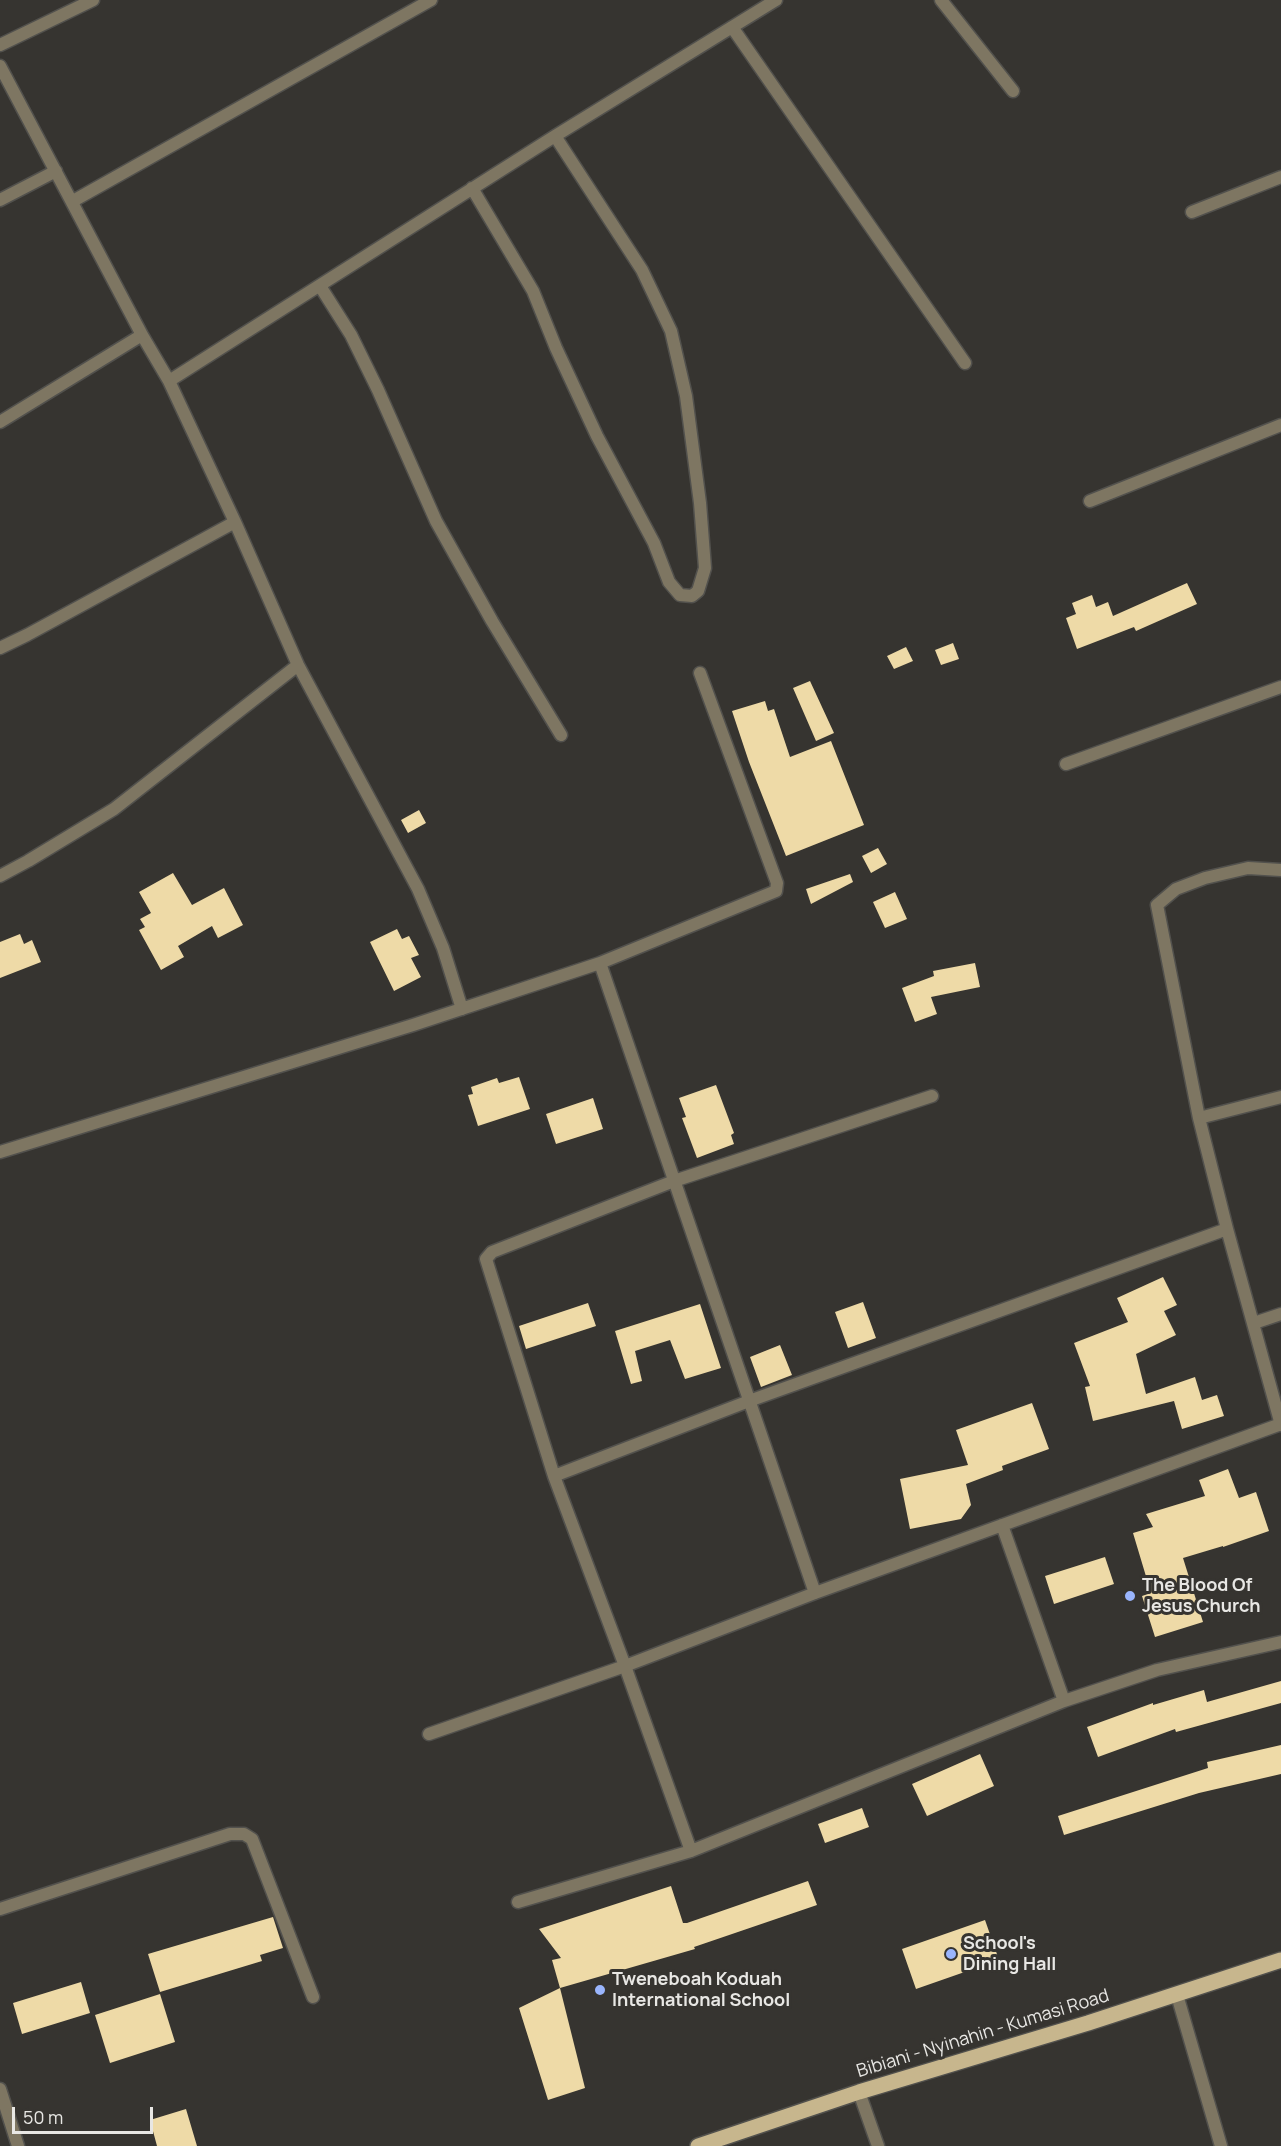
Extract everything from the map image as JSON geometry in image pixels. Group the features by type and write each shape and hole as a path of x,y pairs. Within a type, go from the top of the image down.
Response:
{"main road":[{"name":"Bibiani - Nyinahin - Kumasi Road","path":"698,2146 859,2092 1177,1995 1281,1960"}],"street":[{"path":"0,45 93,0"},
{"path":"73,201 431,0"},
{"path":"169,381 555,135 777,0"},
{"path":"941,0 1013,91"},
{"path":"732,27 965,363"},
{"path":"0,66 142,335 169,381 298,665 417,889 443,948 462,1009"},
{"path":"472,188 533,291 556,348 597,436 654,543 669,582 680,595 692,596 698,591 705,568 700,503 686,396 671,331 642,270 555,135"},
{"path":"0,200 56,171"},
{"path":"1192,212 1281,177"},
{"path":"320,286 351,335 436,521 492,621 561,735"},
{"path":"0,422 142,335"},
{"path":"1090,501 1281,426"},
{"path":"0,648 235,522"},
{"path":"0,876 114,809 298,665"},
{"path":"0,1152 462,1009 600,963 772,893 777,888 777,883 700,673"},
{"path":"1066,764 1281,687"},
{"path":"429,1734 625,1666 814,1593 1281,1424 1199,1118 1157,905 1176,889 1205,878 1248,868 1281,870"},
{"path":"600,963 814,1593"},
{"path":"691,1851 554,1476 486,1259 492,1252 674,1181 932,1096"},
{"path":"1199,1118 1281,1097"},
{"path":"554,1476 749,1401 1227,1229"},
{"path":"1254,1323 1281,1314"},
{"path":"1002,1525 1064,1701"},
{"path":"518,1902 691,1851 1064,1701 1157,1670 1281,1642"},
{"path":"0,1909 230,1834 244,1834 252,1839 313,1997"},
{"path":"1177,1995 1221,2146"},
{"path":"0,2089 18,2146"},
{"path":"859,2092 878,2146"}],"building":[{"path":"1187,583 1197,604 1136,631 1134,627 1077,649 1066,618 1076,614 1072,603 1092,595 1096,607 1108,602 1113,616"},
{"path":"953,643 959,659 941,665 935,650"},
{"path":"906,647 913,661 894,669 887,656"},
{"path":"810,681 834,733 816,741 793,688"},
{"path":"765,701 768,711 774,709 790,757 831,741 864,825 786,856 749,762 732,711"},
{"path":"419,810 426,823 408,833 401,820"},
{"path":"878,848 887,864 871,873 862,856"},
{"path":"173,873 192,905 224,888 243,925 218,938 212,926 178,946 184,957 161,970 139,930 145,927 140,919 151,913 139,892"},
{"path":"850,874 853,882 811,904 806,889"},
{"path":"895,892 907,919 885,928 873,902"},
{"path":"397,929 402,939 409,936 419,955 411,958 421,977 394,991 370,942"},
{"path":"20,934 24,944 32,940 41,962 0,978 0,942"},
{"path":"975,963 980,987 931,997 937,1014 915,1022 902,988 934,976 933,971"},
{"path":"519,1077 530,1109 478,1126 468,1095 473,1094 471,1087 497,1078 499,1083"},
{"path":"716,1085 734,1133 731,1135 734,1144 697,1158 682,1118 686,1117 679,1098"},
{"path":"593,1098 603,1129 556,1144 546,1114"},
{"path":"1163,1277 1177,1305 1164,1311 1176,1335 1136,1354 1146,1394 1195,1377 1202,1400 1217,1395 1224,1416 1182,1429 1174,1401 1093,1421 1085,1387 1090,1386 1074,1343 1128,1322 1117,1298"},
{"path":"863,1302 876,1338 848,1348 835,1312"},
{"path":"588,1303 596,1326 526,1349 519,1326"},
{"path":"700,1304 721,1368 685,1379 670,1340 635,1351 642,1381 631,1384 615,1331"},
{"path":"780,1345 792,1375 761,1387 750,1357"},
{"path":"1032,1403 1049,1449 1002,1466 1003,1470 966,1484 971,1505 961,1519 910,1529 900,1479 968,1465 956,1430"},
{"path":"1228,1469 1239,1498 1256,1492 1269,1531 1183,1558 1203,1622 1155,1637 1142,1596 1151,1593 1133,1533 1153,1527 1146,1514 1205,1496 1199,1480"},
{"path":"1105,1557 1114,1584 1054,1604 1045,1576"},
{"path":"1281,1681 1281,1703 1176,1732 1175,1729 1098,1757 1087,1727 1153,1703 1153,1705 1204,1690 1207,1702"},
{"path":"1281,1745 1281,1774 1199,1793 1064,1835 1058,1816 1208,1768 1207,1762"},
{"path":"980,1754 994,1786 927,1816 912,1784"},
{"path":"862,1808 869,1827 825,1843 818,1824"},
{"path":"808,1881 817,1905 694,1947 695,1949 560,1988 552,1960 561,1958 539,1929 671,1886 683,1923 687,1923"},
{"path":"273,1917 283,1948 260,1955 262,1961 160,1992 148,1954"},
{"name":"School's Dining Hall","path":"985,1920 999,1960 916,1989 902,1949"},
{"path":"81,1982 90,2013 22,2034 13,2003"},
{"path":"560,1988 585,2088 548,2100 519,2008"},
{"path":"160,1994 175,2042 110,2063 95,2015"},
{"path":"186,2109 197,2146 157,2146 150,2120"}],"place":[{"name":"The Blood Of Jesus Church","path":"1130,1596"},
{"name":"School's Dining Hall","path":"951,1954"},
{"name":"Tweneboah Koduah International School","path":"600,1990"}]}
